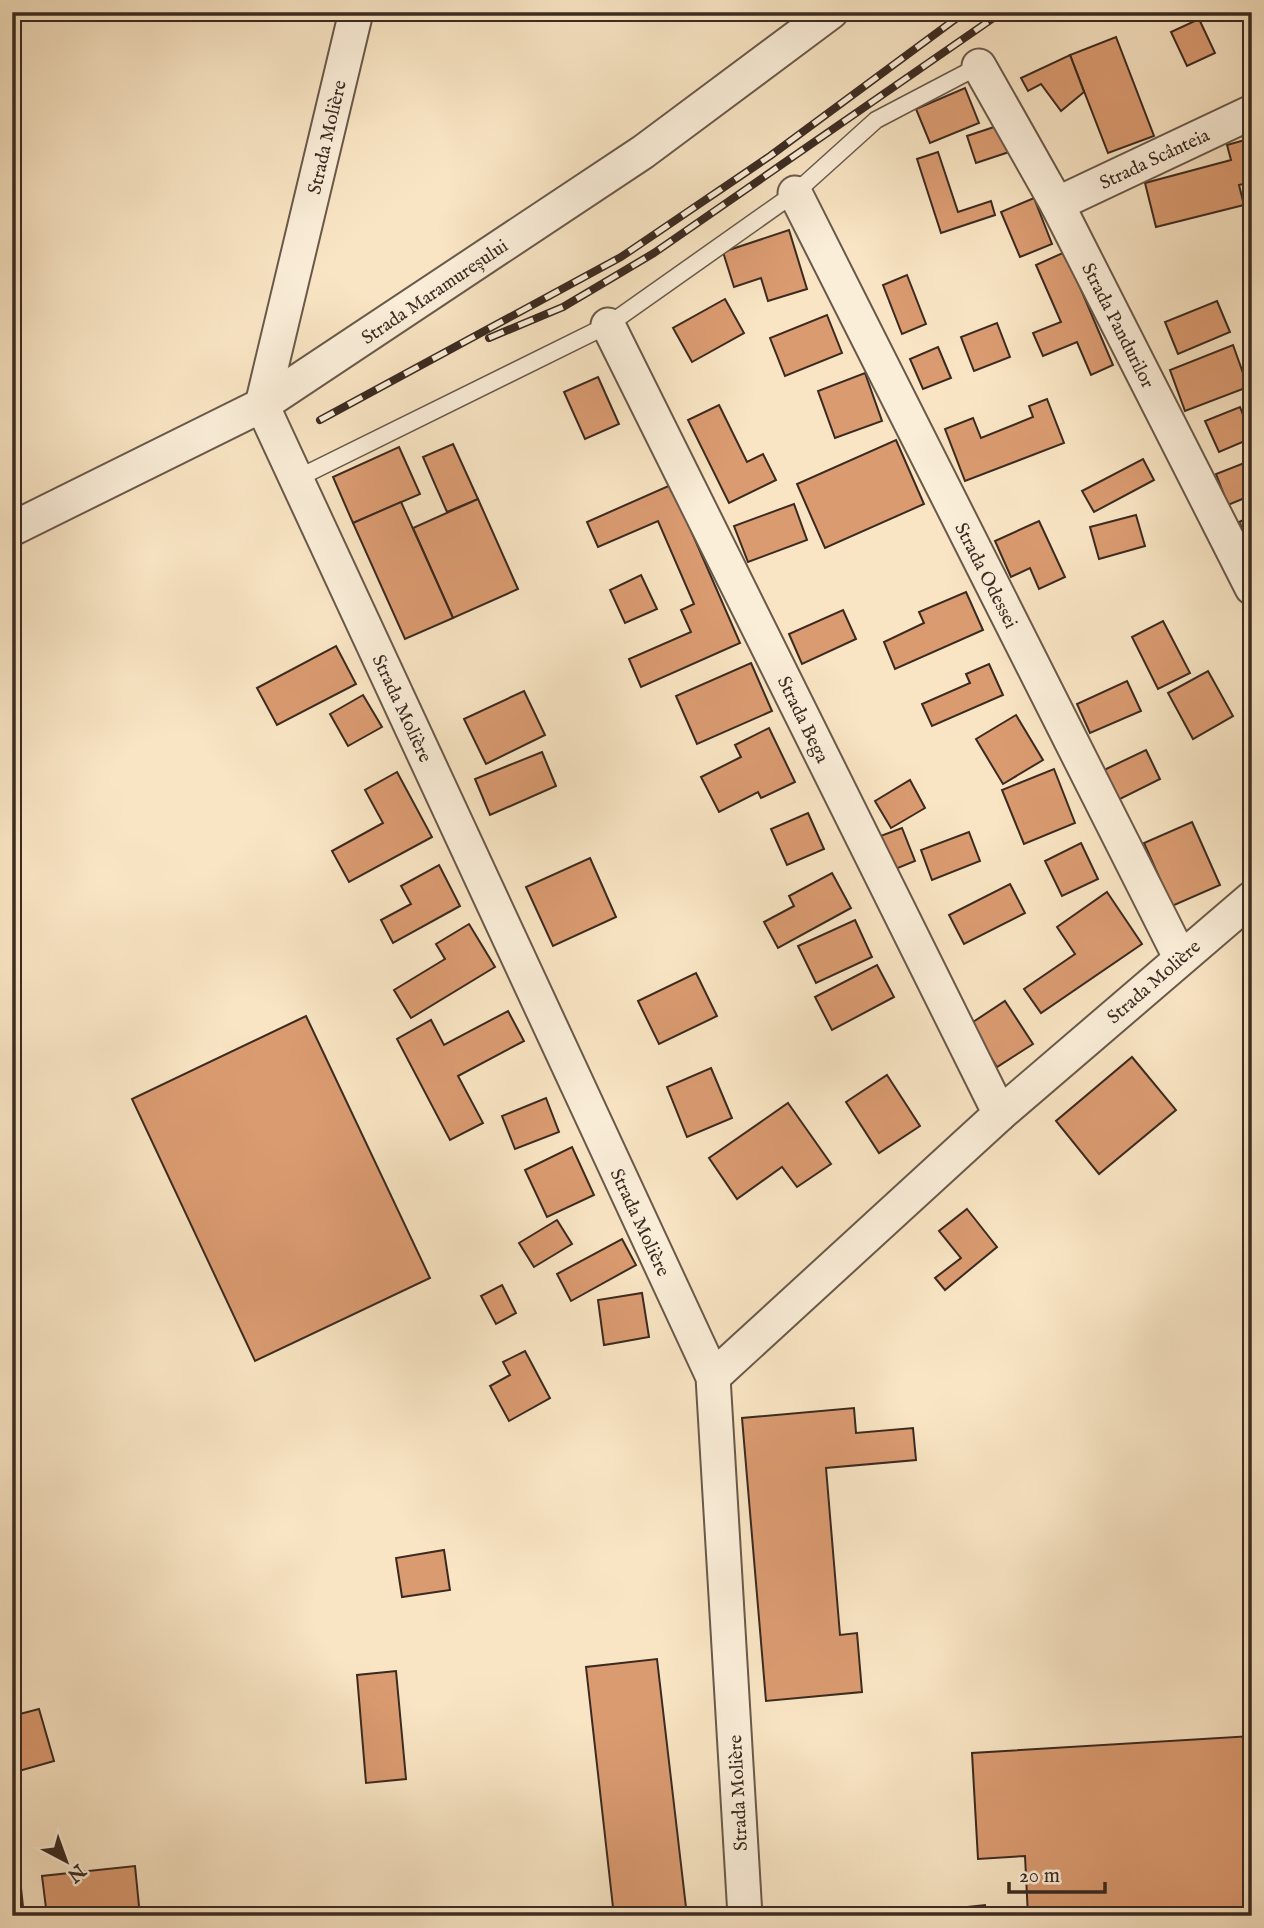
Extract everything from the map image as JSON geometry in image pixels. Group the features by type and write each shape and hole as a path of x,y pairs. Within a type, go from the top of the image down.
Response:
{"street":[{"name":"Strada Molière","path":"356,12 262,405 713,1377 744,1916"},
{"name":"Strada Maramureșului","path":"12,529 262,405 643,152 831,12"},
{"name":"Strada Pandurilor","path":"979,66 1057,204 1252,589"},
{"name":"Strada Scânteia","path":"1057,204 1252,112"},
{"name":"Strada Odessei","path":"795,193 1180,957"},
{"name":"Strada Bega","path":"608,325 1000,1114"},
{"name":"Strada Molière","path":"713,1377 1000,1114 1252,898"}],"lane":[{"path":"296,479 608,325 795,193 876,120 979,66"}],"building":[{"path":"1199,19 1215,53 1187,66 1171,32"},
{"path":"1116,37 1154,136 1108,153 1070,55"},
{"path":"1070,55 1084,92 1061,111 1041,84 1028,91 1021,78"},
{"path":"965,88 979,123 930,143 916,109"},
{"path":"1000,125 1009,152 976,163 967,136"},
{"path":"1252,138 1252,182 1239,185 1244,205 1156,227 1145,183 1231,160 1227,145"},
{"path":"938,152 958,212 991,201 995,215 941,233 917,159"},
{"path":"1034,198 1052,244 1020,257 1001,212"},
{"path":"789,230 807,289 768,301 761,278 734,287 723,252"},
{"path":"1065,252 1113,365 1091,375 1077,342 1043,356 1033,333 1061,322 1036,265"},
{"path":"907,275 926,324 902,334 883,285"},
{"path":"725,299 744,333 692,362 673,328"},
{"path":"1217,301 1230,332 1178,354 1165,322"},
{"path":"827,315 842,353 785,376 770,338"},
{"path":"997,323 1010,357 974,371 961,337"},
{"path":"1233,345 1248,387 1185,411 1170,370"},
{"path":"938,347 951,378 923,389 910,359"},
{"path":"865,373 882,421 835,438 818,391"},
{"path":"598,377 619,424 585,439 564,392"},
{"path":"1047,399 1064,443 965,481 945,429 973,418 981,438 1033,417 1029,406"},
{"path":"719,405 747,462 763,454 776,480 729,503 688,420"},
{"path":"1240,407 1252,438 1219,452 1205,421"},
{"path":"896,440 924,504 825,548 797,484"},
{"path":"453,444 478,499 447,512 423,457"},
{"path":"399,447 420,494 353,523 333,477"},
{"path":"1143,459 1154,480 1094,512 1082,491"},
{"path":"1252,460 1252,495 1228,505 1216,474"},
{"path":"682,480 682,510 740,643 641,687 629,659 691,632 681,610 694,604 658,521 598,547 587,522"},
{"path":"478,499 518,589 453,618 413,528"},
{"path":"401,502 453,618 405,639 353,523"},
{"path":"794,504 807,540 748,562 734,526"},
{"path":"1136,515 1145,546 1099,559 1090,527"},
{"path":"1252,516 1252,549 1239,522"},
{"path":"1039,521 1065,577 1039,589 1030,568 1011,577 995,541"},
{"path":"641,575 657,609 625,623 610,590"},
{"path":"966,592 983,630 895,669 884,642 924,623 919,612"},
{"path":"843,610 856,639 802,664 789,634"},
{"path":"1163,621 1190,673 1158,689 1132,637"},
{"path":"336,646 356,684 277,725 257,688"},
{"path":"751,663 772,711 697,744 676,696"},
{"path":"989,664 1003,695 932,726 922,704 970,683 966,674"},
{"path":"1208,671 1233,716 1193,739 1168,693"},
{"path":"1127,681 1141,711 1090,733 1077,704"},
{"path":"524,691 545,735 486,764 464,719"},
{"path":"363,695 382,727 348,746 330,714"},
{"path":"1016,715 1043,760 1003,784 976,739"},
{"path":"769,728 795,782 761,798 758,792 719,812 701,777 741,757 735,745"},
{"path":"1146,750 1160,779 1118,800 1104,770"},
{"path":"542,752 556,786 490,815 475,779"},
{"path":"1054,769 1075,823 1024,844 1002,790"},
{"path":"397,772 432,837 349,882 332,851 383,823 365,790"},
{"path":"910,780 925,808 891,828 875,801"},
{"path":"808,813 824,849 787,865 771,829"},
{"path":"1192,822 1220,885 1172,906 1144,843"},
{"path":"902,828 915,861 888,872 875,838"},
{"path":"969,832 980,861 932,880 921,850"},
{"path":"1081,843 1098,879 1062,896 1045,861"},
{"path":"590,858 616,917 553,946 526,887"},
{"path":"439,865 460,906 393,943 381,920 411,904 401,886"},
{"path":"832,873 851,908 778,948 764,922 794,906 789,896"},
{"path":"1010,884 1025,913 964,944 949,915"},
{"path":"1107,892 1142,944 1041,1013 1024,989 1075,954 1057,927"},
{"path":"855,920 872,957 816,983 798,946"},
{"path":"469,924 495,967 411,1018 394,990 445,959 436,944"},
{"path":"877,965 894,997 832,1030 815,997"},
{"path":"696,973 717,1016 659,1044 638,1001"},
{"path":"1005,1001 1033,1044 997,1067 970,1024"},
{"path":"508,1011 524,1041 458,1076 483,1123 450,1140 397,1039 431,1020 444,1045"},
{"path":"306,1016 430,1278 255,1361 132,1099"},
{"path":"1132,1057 1176,1110 1099,1174 1056,1121"},
{"path":"711,1068 732,1118 687,1137 667,1087"},
{"path":"887,1075 920,1126 879,1153 846,1102"},
{"path":"546,1098 559,1132 515,1149 502,1116"},
{"path":"788,1103 831,1164 797,1187 782,1167 737,1199 709,1158"},
{"path":"572,1147 594,1195 547,1217 525,1170"},
{"path":"967,1209 997,1247 945,1290 935,1278 961,1258 939,1231"},
{"path":"557,1220 572,1244 534,1267 519,1243"},
{"path":"622,1239 636,1265 571,1301 557,1274"},
{"path":"502,1285 516,1313 496,1324 481,1296"},
{"path":"642,1293 649,1337 604,1345 598,1300"},
{"path":"525,1351 550,1398 509,1421 490,1386 510,1375 503,1362"},
{"path":"854,1408 856,1433 913,1428 916,1460 826,1468 840,1635 857,1633 862,1692 766,1701 742,1418"},
{"path":"444,1550 450,1590 402,1597 396,1558"},
{"path":"657,1659 687,1916 614,1916 586,1667"},
{"path":"396,1671 406,1779 366,1783 357,1675"},
{"path":"39,1709 54,1761 12,1773 12,1716"},
{"path":"1252,1736 1252,1916 1028,1916 1025,1856 978,1859 972,1753"},
{"path":"16,1841 24,1916 12,1916 12,1842"},
{"path":"135,1866 140,1916 47,1916 42,1876"},
{"path":"985,1905 986,1916 882,1916"}],"railway":[{"path":"320,420 621,257 770,156 965,12"},
{"path":"489,338 563,307 654,253 1002,12"}]}
